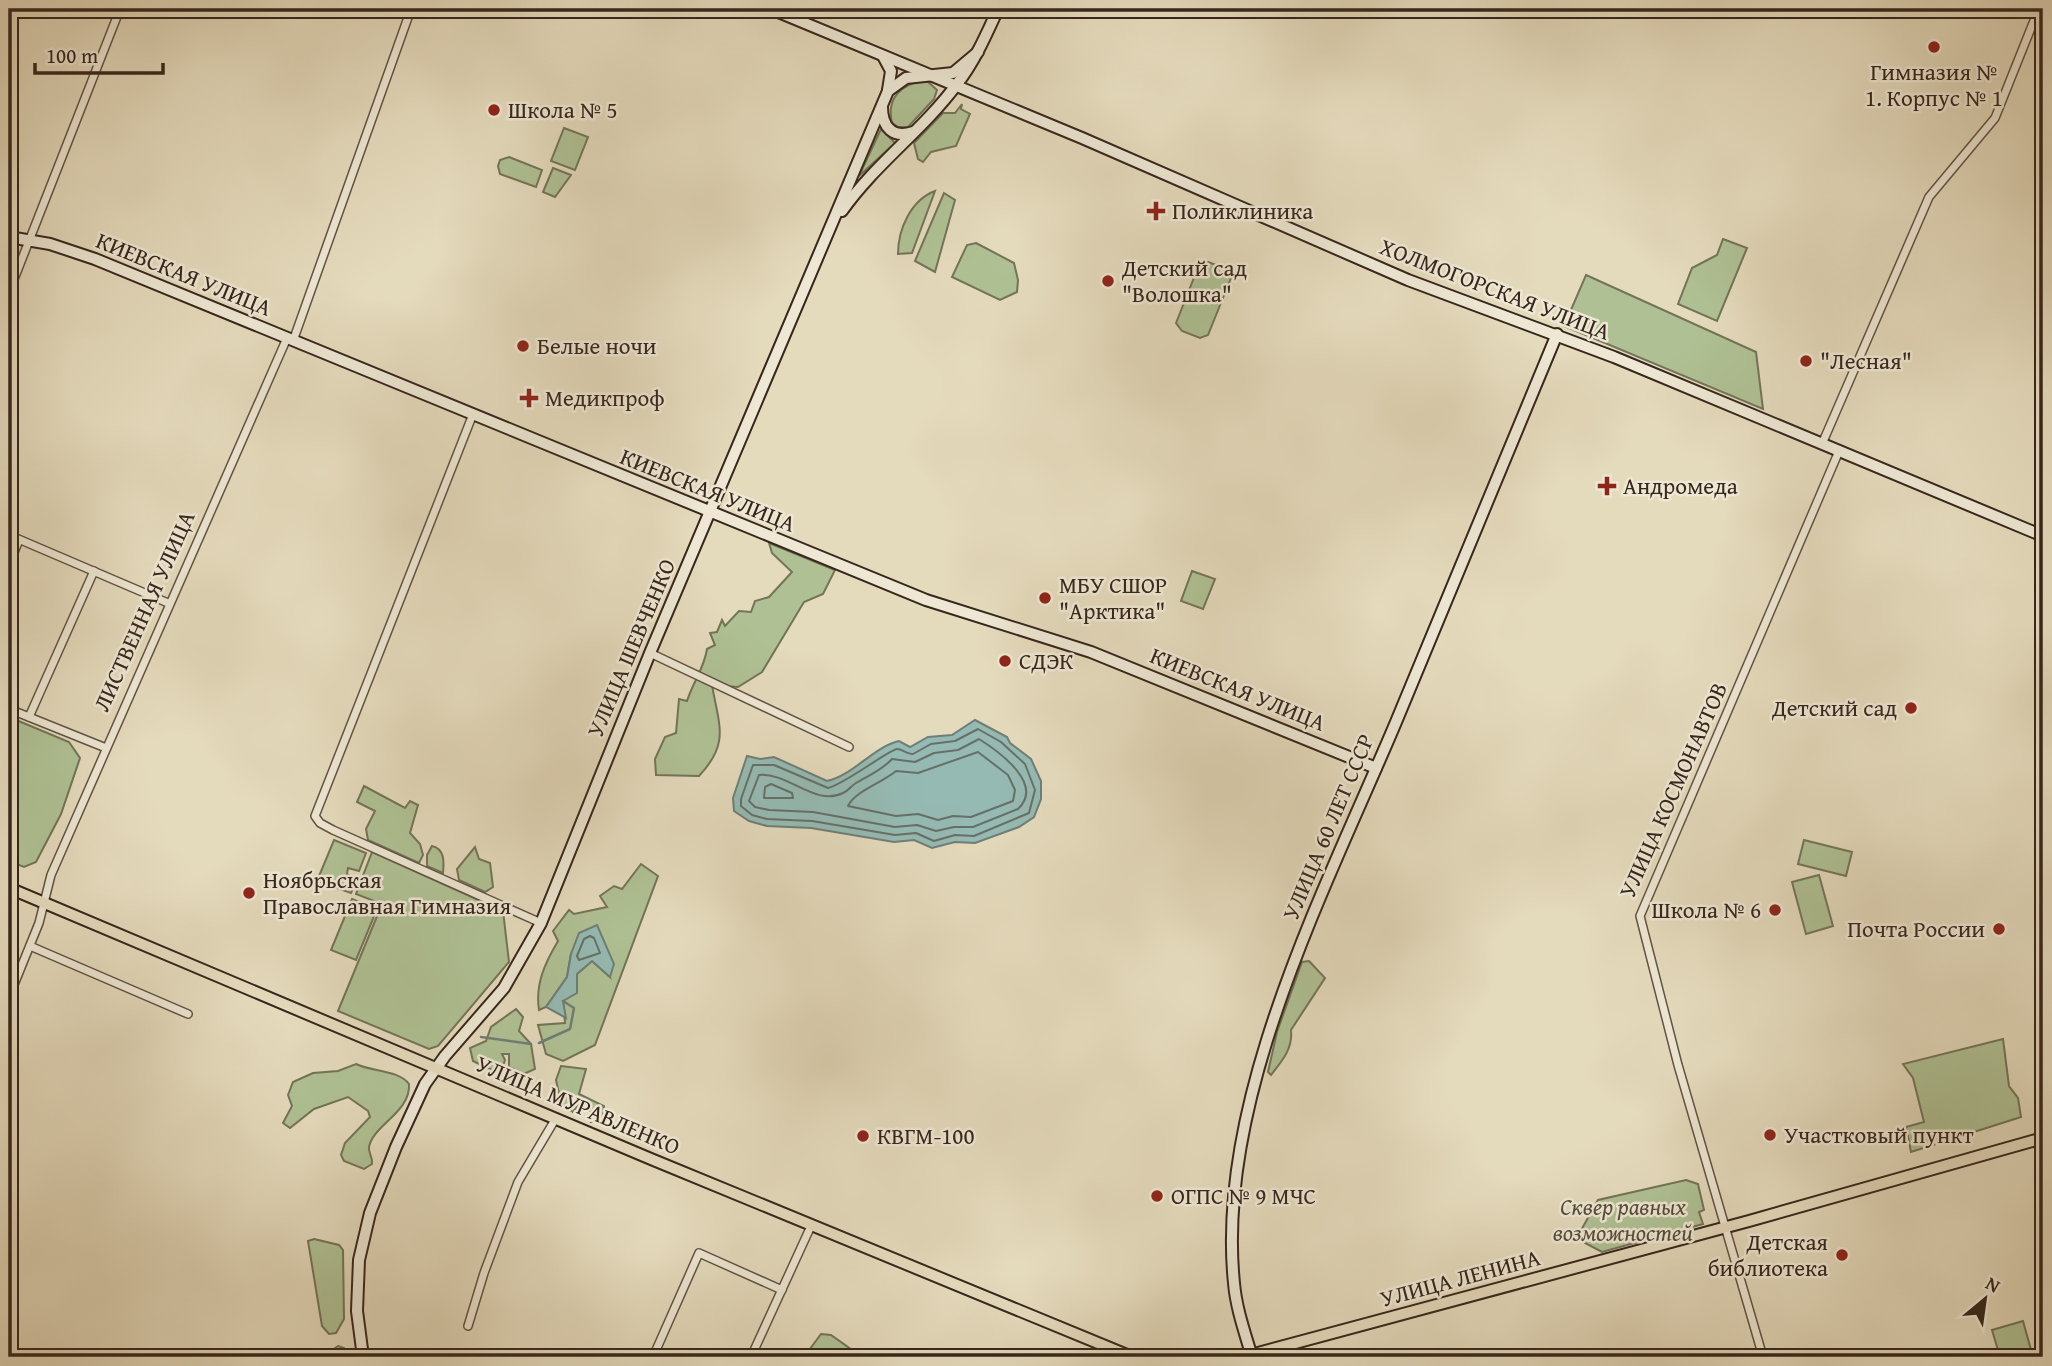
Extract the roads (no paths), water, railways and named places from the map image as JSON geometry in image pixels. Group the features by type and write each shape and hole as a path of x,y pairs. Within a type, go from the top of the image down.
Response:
{"main road":[{"name":"УЛИЦА МУРАВЛЕНКО","path":"9,888 811,1226 1132,1357"},
{"name":"УЛИЦА ЛЕНИНА","path":"1249,1357 2043,1138"}],"street":[{"path":"9,292 120,9"},
{"name":"ЛИСТВЕННАЯ УЛИЦА","path":"9,998 30,946 51,875 168,603 290,340 411,9"},
{"name":"ХОЛМОГОРСКАЯ УЛИЦА","path":"771,9 957,85 1415,282 1557,334 2043,536"},
{"path":"832,225 862,185 957,85 978,52 998,9"},
{"path":"1822,444 1928,197 1995,118 2035,18"},
{"path":"874,51 889,65 882,113 888,129 901,135 914,132"},
{"path":"832,225 886,94 906,78 934,76 960,70 978,52"},
{"path":"934,76 942,83 944,91 936,109"},
{"name":"УЛИЦА ШЕВЧЕНКО","path":"363,1357 358,1328 357,1278 366,1226 396,1147 436,1068 505,988 541,923 650,653 832,225"},
{"name":"КИЕВСКАЯ УЛИЦА","path":"9,237 50,244 95,259 710,514 958,613 1091,652 1376,768"},
{"name":"УЛИЦА 60 ЛЕТ СССР","path":"1249,1357 1238,1307 1233,1261 1236,1188 1249,1110 1267,1040 1289,976 1557,334"},
{"path":"473,414 315,816 320,823 333,830 541,923"},
{"name":"УЛИЦА КОСМОНАВТОВ","path":"1763,1357 1678,1065 1640,916 1839,451"},
{"path":"9,535 168,603"},
{"path":"9,565 19,540"},
{"path":"29,717 94,571"},
{"path":"650,653 849,747"},
{"path":"9,709 106,748"},
{"path":"30,946 188,1014"},
{"path":"468,1326 484,1273 518,1182 556,1118"},
{"path":"751,1357 811,1226"},
{"path":"653,1357 699,1253 782,1290"}],"water":[{"path":"975,720 1007,737 1010,743 1031,759 1041,781 1041,799 1034,817 1019,827 975,843 955,842 932,848 914,840 894,842 811,828 767,826 749,821 734,811 733,798 747,756 760,759 774,757 827,781 846,773 890,744 899,741 910,747 928,737 952,735"},
{"path":"597,925 614,964 610,977 592,961 577,974 577,993 563,1001 566,1018 546,1007 567,977 571,954 579,933"}],"waterway":[{"path":"539,1043 570,1029 574,1008 563,1001"},
{"path":"481,1037 531,1044"}],"place":[{"name":"Гимназия № 1. Корпус № 1","path":"1934,47"},
{"name":"Школа № 5","path":"494,110"},
{"name":"Поликлиника","path":"1156,211"},
{"name":"Детский сад \"Волошка\"","path":"1108,281"},
{"name":"Белые ночи","path":"523,346"},
{"name":"\"Лесная\"","path":"1806,361"},
{"name":"Медикпроф","path":"529,398"},
{"name":"Андромеда","path":"1607,486"},
{"name":"МБУ СШОР \"Арктика\"","path":"1045,598"},
{"name":"СДЭК","path":"1005,661"},
{"name":"Детский сад","path":"1911,708"},
{"name":"Ноябрьская Православная Гимназия","path":"249,893"},
{"name":"Школа № 6","path":"1775,910"},
{"name":"Почта России","path":"1999,929"},
{"name":"Участковый пункт","path":"1770,1135"},
{"name":"КВГМ-100","path":"863,1136"},
{"name":"ОГПС № 9 МЧС","path":"1157,1196"},
{"name":"Детская библиотека","path":"1842,1255"}],"park label":[{"name":"Сквер равных возможностей","path":"1623,1220"}]}
